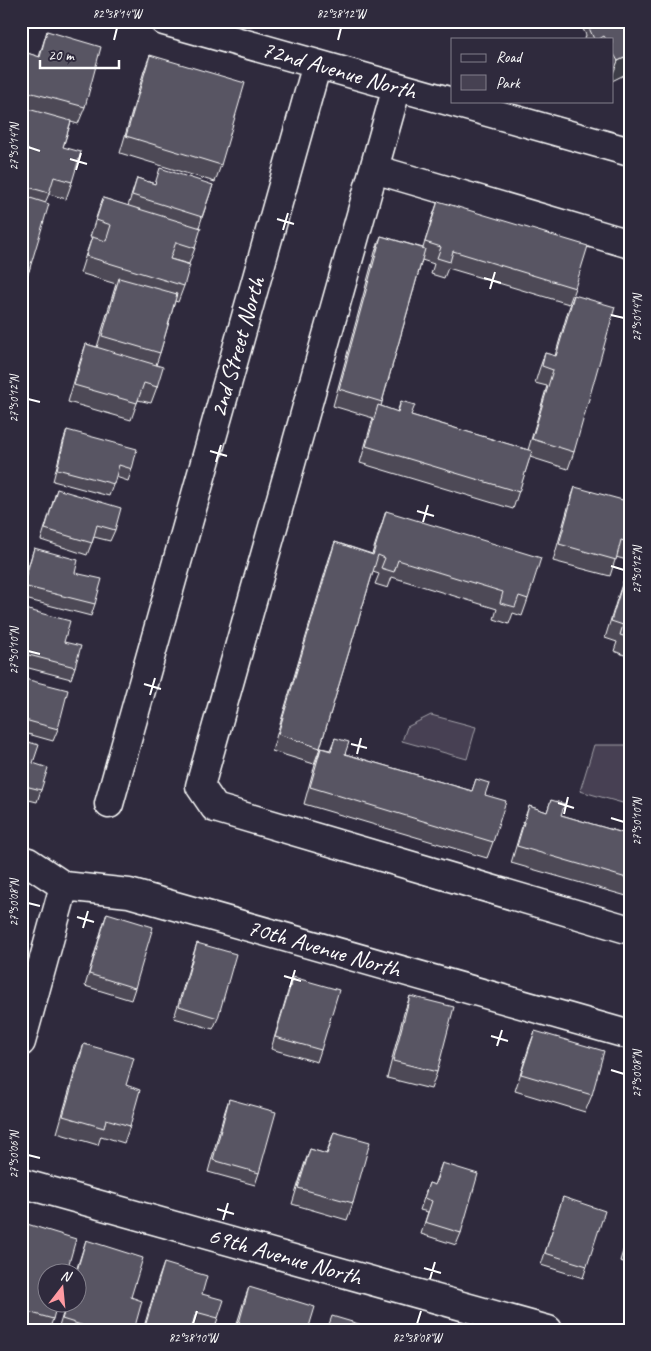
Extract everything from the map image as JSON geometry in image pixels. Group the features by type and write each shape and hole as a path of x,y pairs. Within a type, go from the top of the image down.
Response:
{"street":[{"name":"72nd Avenue North","path":"164,21 630,152"},
{"name":"2nd Street North","path":"109,804 317,64"},
{"path":"397,87 200,786 215,808 630,930"},
{"path":"374,169 630,244"},
{"name":"70th Avenue North","path":"21,860 28,862 64,886 129,893 630,1035"},
{"path":"21,1042 64,886"},
{"name":"69th Avenue North","path":"21,1183 548,1330"}],"green space":[{"path":"431,715 476,727 467,759 402,741 407,727"},
{"path":"594,745 630,745 630,793 626,804 580,791"}],"building":[{"path":"630,21 630,55 618,61 614,54 614,38 605,38 604,36 594,38 589,28 598,22"},
{"path":"47,31 101,47 85,107 21,90 21,51 40,57"},
{"path":"150,55 245,83 221,165 126,136"},
{"path":"21,107 71,121 63,147 81,152 72,182 54,177 49,193 21,185 21,172 28,149 21,147"},
{"path":"160,168 213,185 202,217 132,195 137,178 155,184"},
{"path":"21,195 49,204 29,271 21,269"},
{"path":"103,198 201,228 195,248 176,242 170,259 190,265 184,286 86,256 92,237 106,241 111,225 96,220"},
{"path":"438,201 588,246 575,288 453,251 450,262 437,258 441,247 425,242"},
{"path":"381,236 425,249 382,402 339,389"},
{"path":"119,278 177,294 160,353 102,336"},
{"path":"21,282 27,284 21,302"},
{"path":"574,295 615,307 574,452 532,439 553,370 542,366 545,353 556,356"},
{"path":"86,344 163,367 157,387 144,383 137,403 74,385"},
{"path":"401,401 415,405 411,415 532,451 519,492 366,446 378,405 398,412"},
{"path":"67,430 137,449 132,469 119,465 114,484 57,469"},
{"path":"575,487 630,502 626,521 630,522 630,543 621,540 616,560 559,544"},
{"path":"57,489 121,508 115,530 97,525 92,543 45,529"},
{"path":"386,511 541,558 528,599 519,596 515,607 500,603 503,592 398,560 394,572 381,568 385,558 378,555 320,748 278,734 335,542 373,555"},
{"path":"34,548 78,560 75,573 102,579 95,604 23,586"},
{"path":"624,579 630,581 630,638 620,635 623,625 611,621"},
{"path":"21,608 70,621 64,642 81,646 75,667 21,653"},
{"path":"21,678 68,690 58,729 21,719"},
{"path":"335,738 349,742 345,754 472,791 476,779 489,783 485,795 506,801 493,842 310,787 321,748 331,751"},
{"path":"21,740 39,745 33,763 48,768 41,790 21,785"},
{"path":"551,800 565,804 561,815 630,835 630,879 517,846 529,806 547,812"},
{"path":"107,913 153,927 135,988 89,974"},
{"path":"197,943 236,954 218,1018 179,1006"},
{"path":"293,977 339,990 321,1050 275,1037"},
{"path":"410,996 454,1007 437,1072 393,1061"},
{"path":"535,1031 604,1051 592,1095 521,1074"},
{"path":"84,1044 134,1058 126,1085 140,1090 130,1126 106,1119 104,1128 63,1116"},
{"path":"229,1099 276,1112 259,1173 213,1160"},
{"path":"334,1132 370,1142 353,1203 298,1188 310,1149 327,1154"},
{"path":"442,1163 478,1174 461,1233 425,1222 432,1201 424,1198 429,1183 435,1185"},
{"path":"563,1197 605,1211 587,1266 545,1253"},
{"path":"27,1224 76,1239 69,1264 38,1264 38,1314 54,1314 53,1319 21,1310 21,1244"},
{"path":"630,1231 630,1251 624,1249"},
{"path":"86,1240 143,1258 131,1297 142,1301 134,1330 97,1330 62,1319 64,1314 88,1314 88,1264 79,1264"},
{"path":"164,1263 207,1276 202,1294 224,1300 218,1318 196,1312 191,1330 144,1330"},
{"path":"249,1287 315,1307 308,1330 237,1330"},
{"path":"332,1316 379,1330 327,1330"}]}
